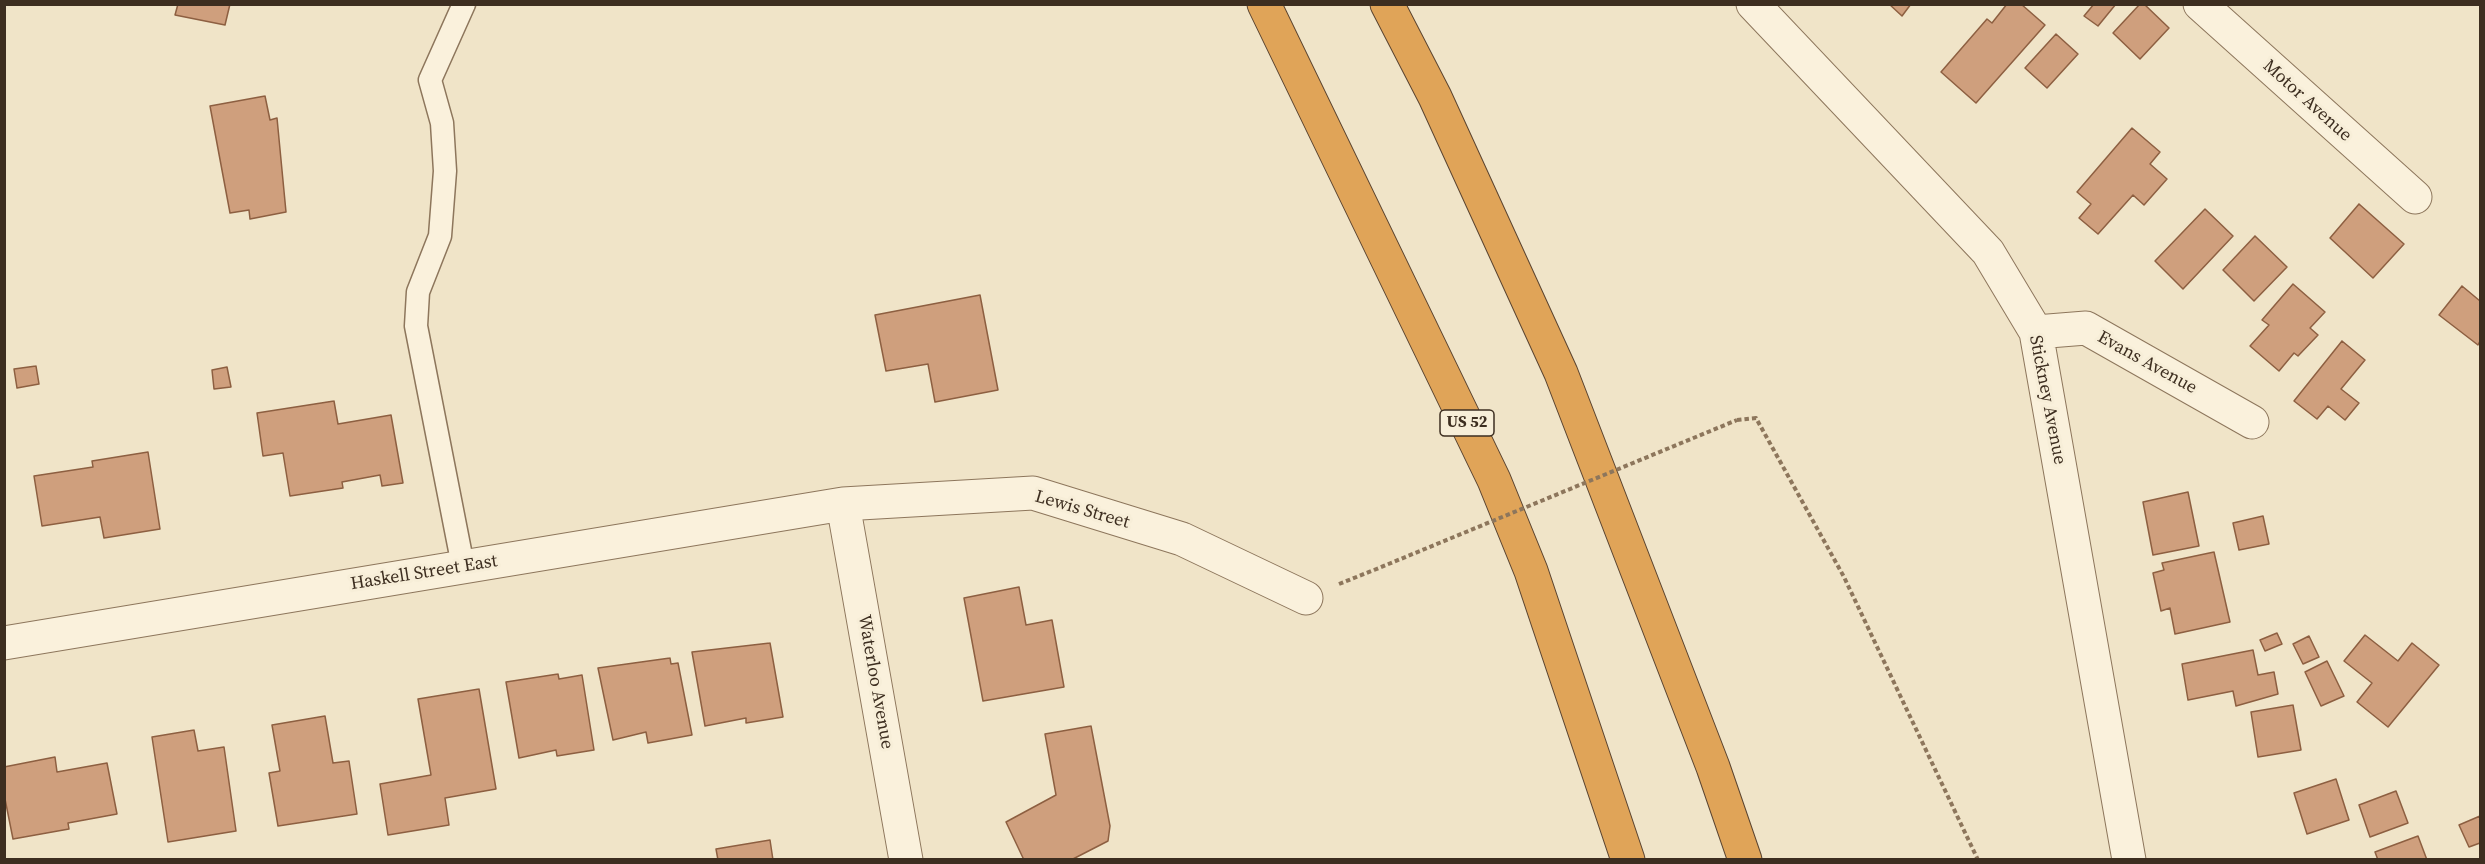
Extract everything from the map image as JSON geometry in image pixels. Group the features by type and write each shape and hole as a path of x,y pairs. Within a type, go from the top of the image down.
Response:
{"highway":[{"name":"US 52","path":"1264,4 1494,480 1531,571 1628,860"},
{"path":"1387,4 1435,97 1561,373 1713,767 1745,860"}],"street":[{"name":"Stickney Avenue","path":"1753,4 1988,252 2036,332 2129,860"},
{"name":"Motor Avenue","path":"2200,4 2415,196"},
{"name":"Evans Avenue","path":"2036,332 2086,328 2252,422"},
{"name":"Lewis Street","path":"843,504 1033,493 1182,539 1306,598"},
{"name":"Haskell Street East","path":"4,643 843,504"},
{"name":"Waterloo Avenue","path":"843,504 906,860"}],"lane":[{"path":"463,566 416,326 418,292 440,236 445,171 442,123 430,80 464,4"}],"path":[{"path":"1374,570 1737,420 1756,418 1844,577 1978,860"}],"building":[{"path":"178,4 230,4 225,25 175,15"},
{"path":"1889,4 1911,4 1902,16"},
{"path":"2007,4 2021,4 2045,25 1976,103 1941,72 1987,19 1992,23"},
{"path":"2094,4 2116,4 2098,26 2084,16"},
{"path":"2140,4 2144,4 2169,28 2140,59 2113,33"},
{"path":"2056,34 2078,54 2047,88 2025,68"},
{"path":"265,96 270,120 277,118 286,212 250,219 249,210 230,213 210,106"},
{"path":"2132,128 2160,152 2150,164 2167,179 2144,205 2133,195 2098,234 2079,218 2091,204 2077,192"},
{"path":"2359,204 2404,244 2373,278 2330,238"},
{"path":"2205,209 2233,236 2183,289 2155,261"},
{"path":"2255,236 2287,267 2254,301 2223,270"},
{"path":"2293,284 2325,312 2310,328 2318,335 2298,356 2294,353 2279,371 2250,346 2269,325 2262,320"},
{"path":"2462,286 2480,301 2480,341 2478,345 2439,315"},
{"path":"980,295 998,390 935,402 928,364 886,371 875,315"},
{"path":"2342,341 2365,360 2341,389 2359,403 2345,420 2328,406 2317,419 2294,401"},
{"path":"36,366 39,384 17,388 14,369"},
{"path":"227,367 231,387 214,389 212,370"},
{"path":"334,401 338,424 391,415 403,483 382,486 380,475 342,482 343,488 290,496 283,453 263,456 257,413"},
{"path":"148,452 160,529 104,538 100,517 42,526 34,476 93,467 92,461"},
{"path":"2188,492 2199,546 2153,555 2143,502"},
{"path":"2263,516 2269,544 2239,550 2233,523"},
{"path":"2214,552 2230,622 2175,634 2170,608 2161,611 2153,573 2164,570 2162,563"},
{"path":"1019,587 1026,625 1052,620 1064,687 983,701 964,598"},
{"path":"2277,633 2282,644 2265,651 2260,640"},
{"path":"2365,635 2398,661 2412,643 2439,665 2388,727 2357,702 2372,683 2344,661"},
{"path":"2309,636 2319,657 2303,664 2293,644"},
{"path":"770,643 783,717 746,723 746,718 705,726 692,652"},
{"path":"2253,650 2258,675 2274,672 2278,694 2236,706 2233,691 2188,700 2182,664"},
{"path":"670,658 671,664 678,663 692,735 648,743 646,732 613,740 598,668"},
{"path":"2327,661 2344,696 2321,706 2305,672"},
{"path":"558,674 559,679 582,675 594,750 557,756 556,750 519,758 506,682"},
{"path":"479,689 496,789 445,798 449,825 388,835 380,784 431,775 418,699"},
{"path":"2293,705 2301,750 2258,757 2251,712"},
{"path":"325,716 333,763 349,761 357,814 278,826 269,773 280,771 272,725"},
{"path":"1091,726 1110,826 1108,841 1071,860 1024,860 1006,822 1056,795 1045,734"},
{"path":"194,730 198,751 224,747 236,831 168,842 152,737"},
{"path":"55,757 57,772 107,763 117,814 68,823 69,829 13,839 4,794 4,767"},
{"path":"2336,779 2349,820 2307,834 2294,793"},
{"path":"2396,791 2408,823 2370,837 2359,805"},
{"path":"2480,816 2480,843 2469,847 2459,825"},
{"path":"2418,836 2427,860 2378,860 2375,852"},
{"path":"770,840 773,860 718,860 716,849"}]}
